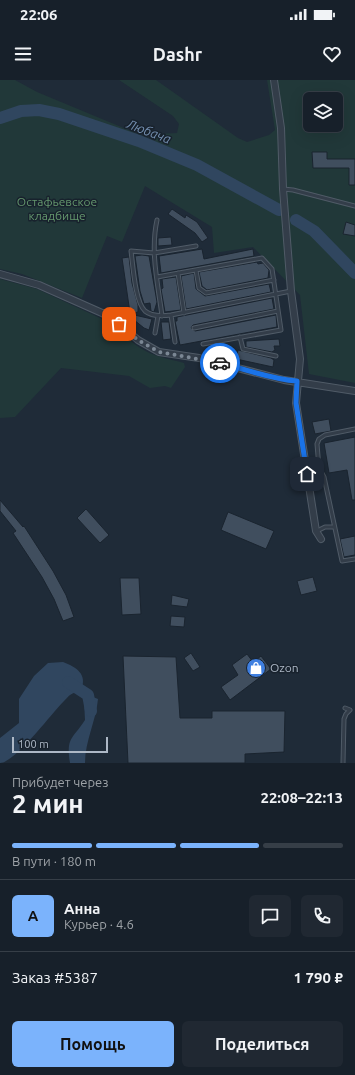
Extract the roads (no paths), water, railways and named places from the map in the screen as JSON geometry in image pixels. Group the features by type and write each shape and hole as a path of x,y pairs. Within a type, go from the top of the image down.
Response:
{"street":[{"path":"274,80 281,128 283,189 291,291 300,359 296,403 316,532 321,539"},
{"path":"0,274 39,285 102,313 119,324 138,340 159,352 199,358 248,372 284,380 355,391"}],"lane":[{"path":"283,189 293,190 355,206"},
{"path":"157,220 154,234 154,253 162,316"},
{"path":"196,246 154,253 131,251 139,304 145,311 158,316 171,315 291,291"},
{"path":"157,277 262,258 272,269 281,330 203,344"},
{"path":"196,270 200,288 206,293 274,280"},
{"path":"178,273 184,313"},
{"path":"194,328 278,311"},
{"path":"171,315 175,342"},
{"path":"155,333 158,316"},
{"path":"240,338 242,349 276,356"},
{"path":"355,429 325,435 317,444 319,468 324,477 342,561 355,559"},
{"path":"316,532 334,527"},
{"path":"343,763 344,719 350,710 345,708"}],"water":[{"path":"63,662 72,666 82,675 83,684 81,690 70,695 16,754 7,761 0,763 0,738 19,723 19,699 34,676 48,663"},
{"path":"88,695 98,699 85,755 85,763 70,763 69,748 71,739 85,720 84,701"}],"waterway":[{"name":"Любача","path":"0,118 21,111 39,110 59,114 139,141 197,165 279,210"},
{"name":"Любача","path":"296,220 314,231 355,273"},
{"name":"Любача","path":"68,682 88,695 91,711"}],"place":[{"name":"Ozon","path":"256,668"}],"park label":[{"name":"Остафьевское кладбище","path":"57,209"}]}
